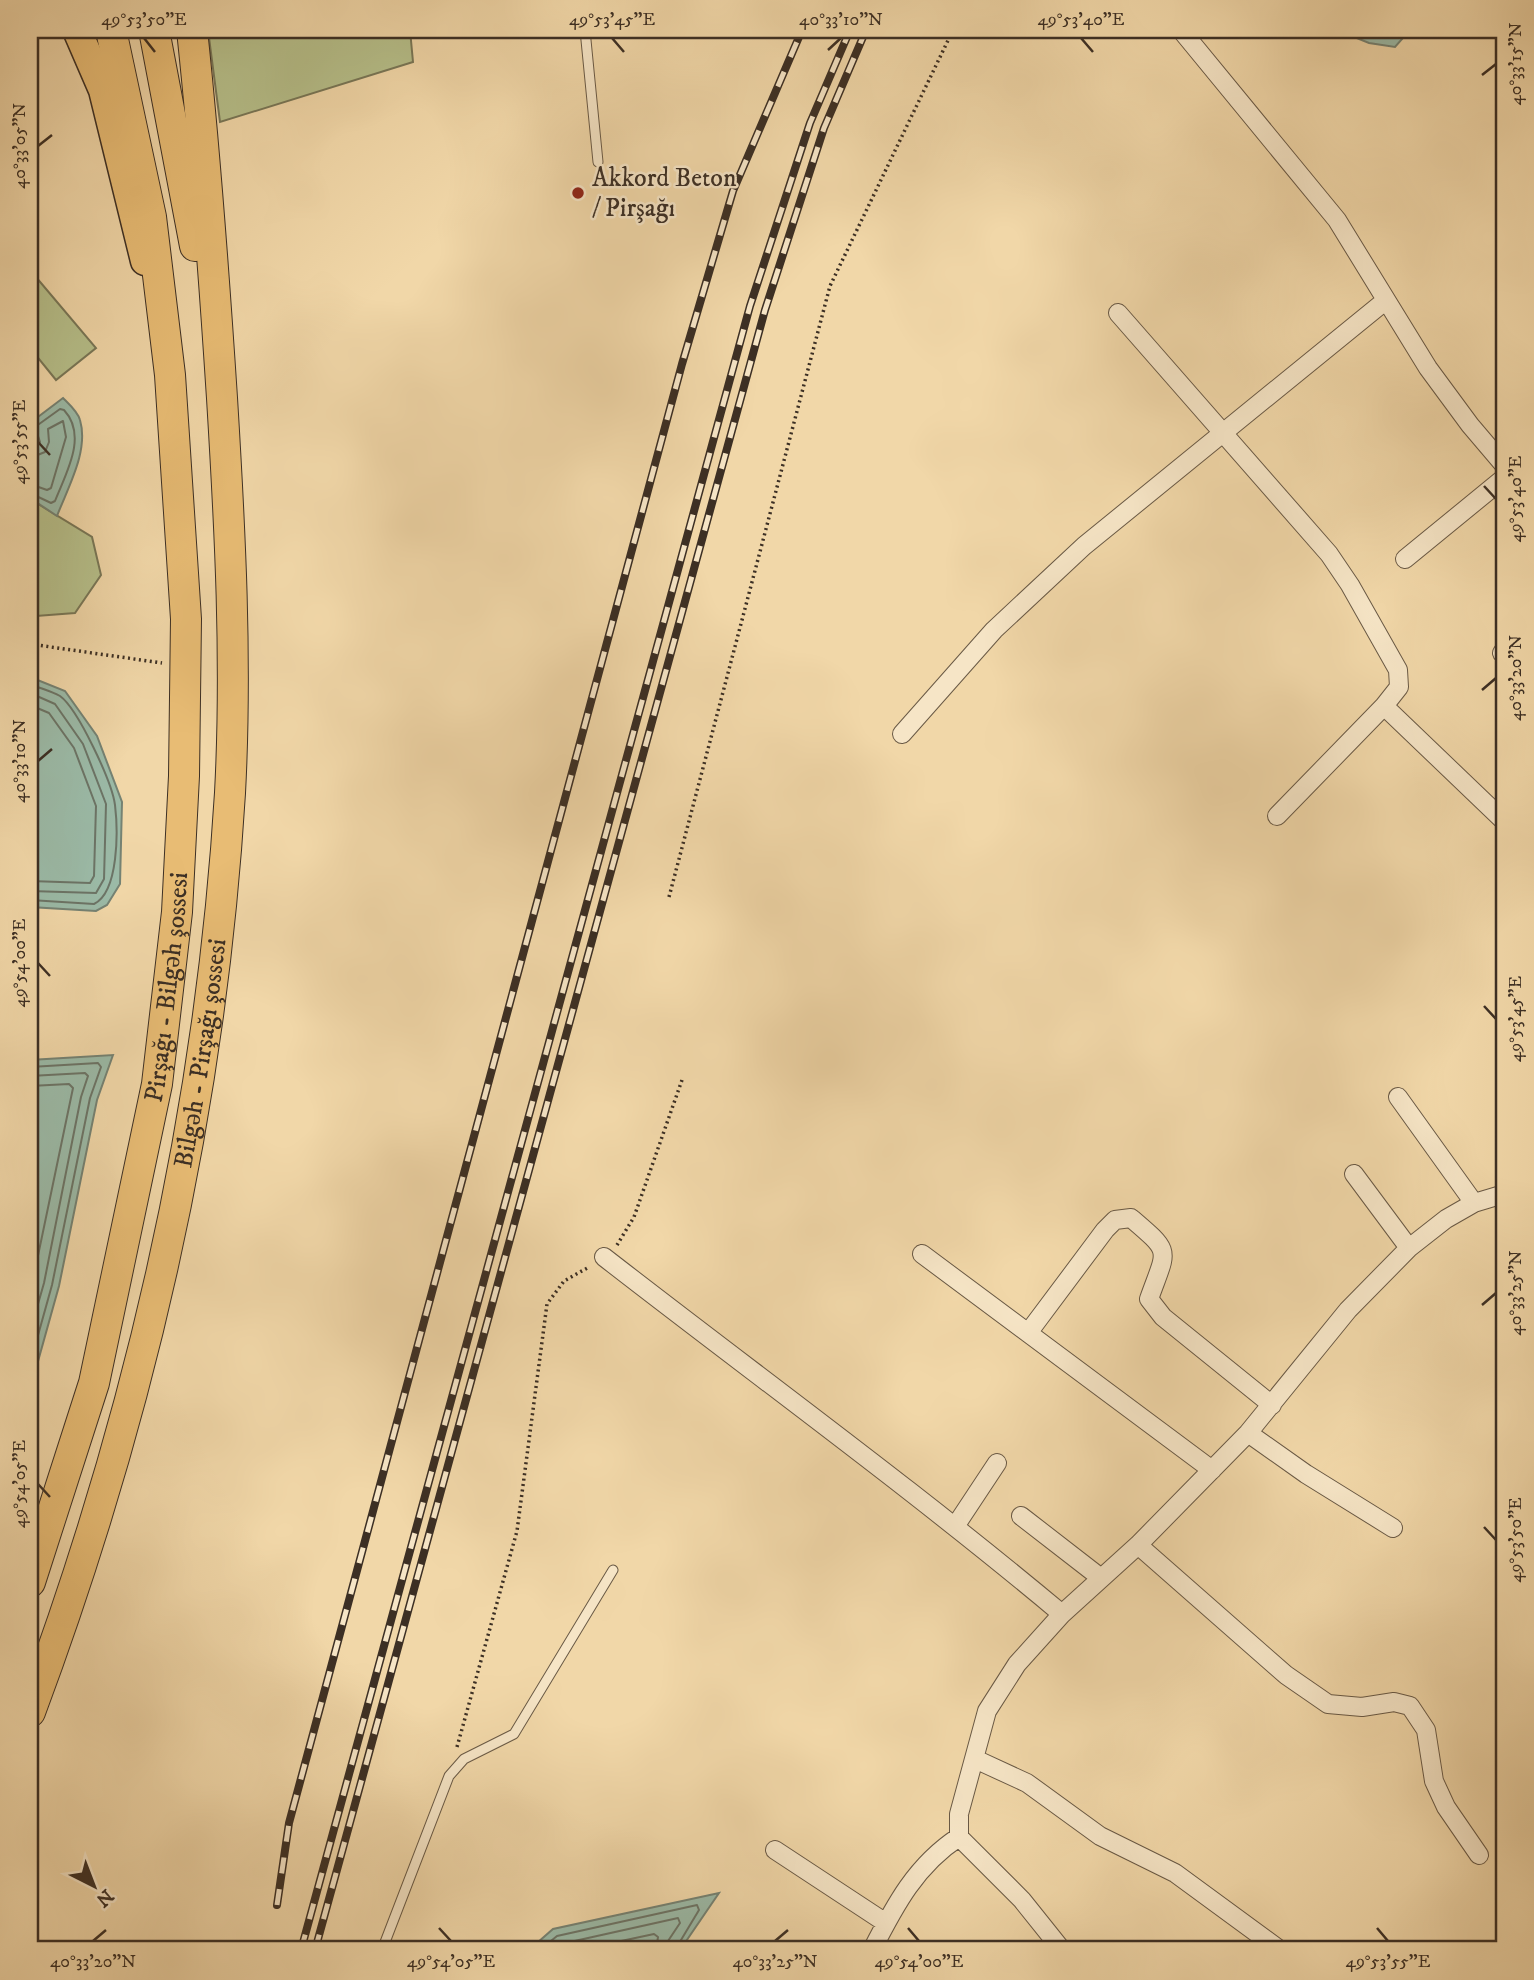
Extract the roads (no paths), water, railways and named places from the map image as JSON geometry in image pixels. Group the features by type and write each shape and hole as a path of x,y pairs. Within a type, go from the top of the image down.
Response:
{"highway":[{"name":"Pirşağı - Bilgəh şossesi","path":"30,1582 94,1383 157,1084 177,912 184,776 185,666 181,523 170,375 151,217 111,30"},
{"path":"154,30 220,373"},
{"path":"192,30 220,373"},
{"name":"Bilgəh - Pirşağı şossesi","path":"30,1712 100,1513 133,1393 169,1238 198,1085 221,914 230,789 233,654 229,510 220,373"}],"main road":[{"path":"77,30 103,90 124,167 170,375"}],"street":[{"path":"1181,30 1337,220 1385,301 1442,387 1504,465"},
{"path":"902,734 994,630 1084,546 1385,301"},
{"path":"1118,313 1329,554 1350,585 1398,670 1399,687 1384,706 1276,816"},
{"path":"1405,559 1504,478"},
{"path":"1384,706 1504,821"},
{"path":"1398,1097 1474,1203"},
{"path":"1354,1174 1409,1248"},
{"path":"1062,1950 1022,1900 959,1837 959,1814 987,1711 996,1693 1017,1664 1062,1614 1138,1545 1248,1433 1348,1310 1409,1248 1446,1219 1474,1203 1504,1194"},
{"path":"1028,1333 1105,1230 1115,1220 1131,1218 1162,1245 1165,1256 1149,1298 1163,1317 1272,1405"},
{"path":"922,1254 1212,1470"},
{"path":"604,1257 833,1435 956,1525 1062,1614"},
{"path":"1248,1433 1306,1474 1393,1528"},
{"path":"956,1525 997,1463"},
{"path":"1021,1516 1101,1578"},
{"path":"1138,1545 1286,1675 1328,1704 1362,1707 1394,1702 1410,1706 1426,1730 1434,1781 1446,1807 1479,1855"},
{"path":"975,1759 1027,1783 1100,1836 1175,1872 1280,1950"},
{"path":"872,1950 917,1872 935,1853 959,1837"},
{"path":"775,1850 886,1923"}],"lane":[{"path":"585,30 598,162"},
{"path":"382,1950 449,1776 464,1759 514,1734 613,1570"}],"water":[{"path":"1337,30 1410,30 1395,47 1369,43"},
{"path":"63,398 79,417 82,444 76,469 57,516 30,498 30,446 34,440 30,437 30,423"},
{"path":"30,677 65,691 97,736 122,802 120,884 107,905 96,911 30,907"},
{"path":"113,1055 97,1100 59,1286 30,1390 30,1060"},
{"path":"719,1893 680,1950 529,1950 553,1929"}],"railway":[{"path":"277,1905 289,1823 682,364 733,191 802,30"},
{"path":"301,1950 750,306 810,123 850,30"},
{"path":"315,1950 765,310 824,128 866,30"}],"place":[{"name":"Akkord Beton / Pirşağı","path":"578,193"}]}
